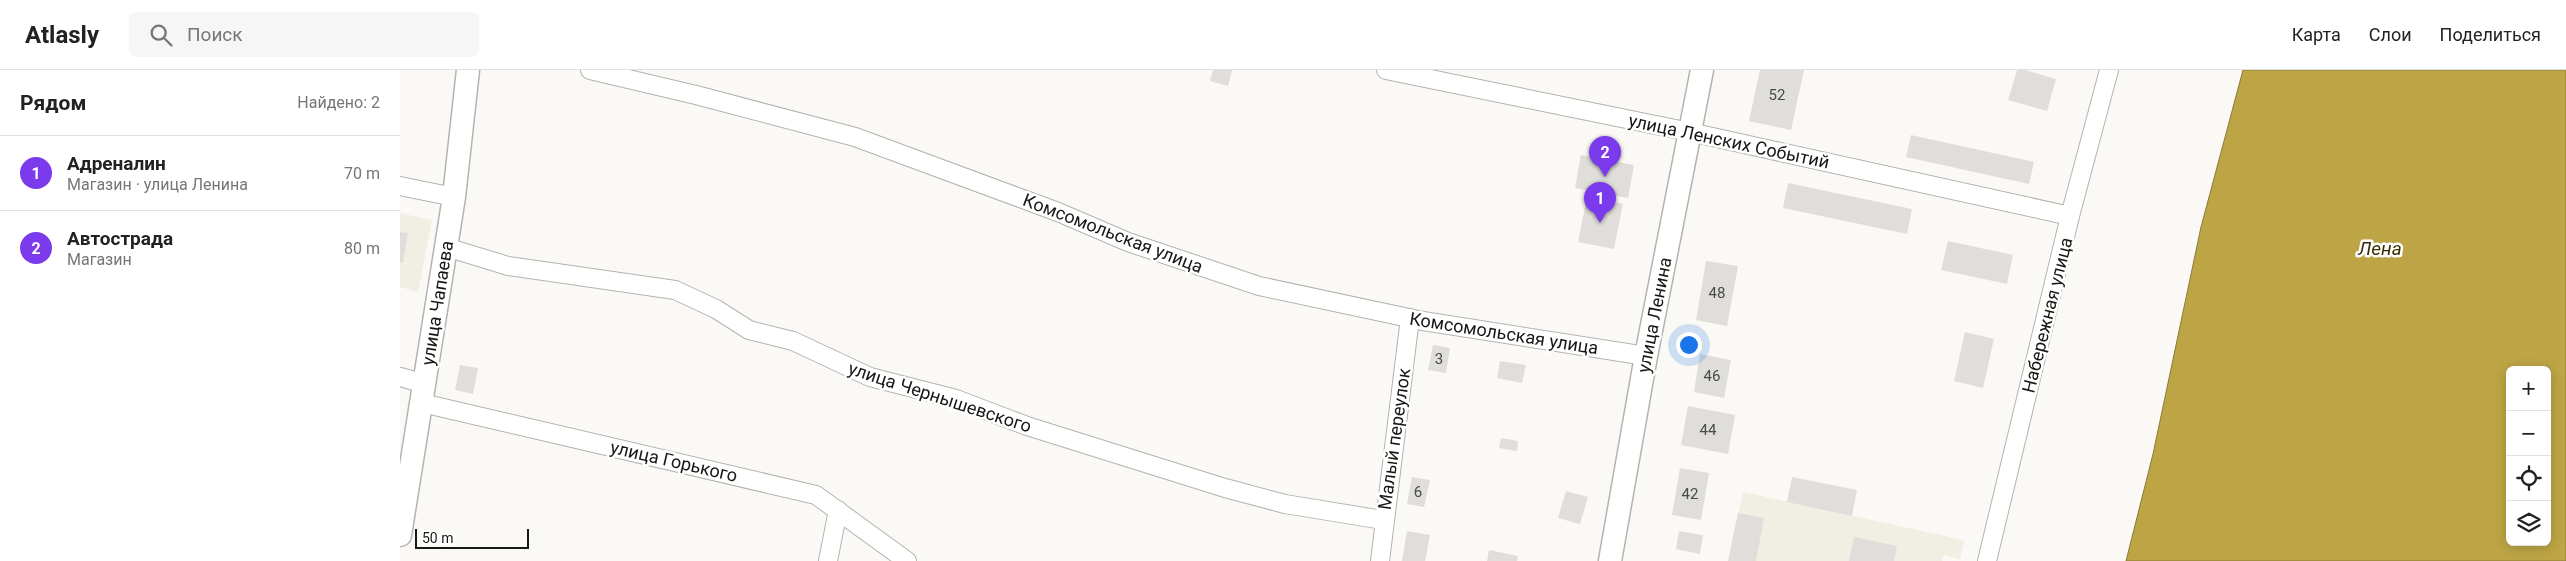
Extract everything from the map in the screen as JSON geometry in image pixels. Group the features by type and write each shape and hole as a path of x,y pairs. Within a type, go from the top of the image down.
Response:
{"main road":[{"name":"улица Чапаева","path":"400,535 454,196 468,70"},
{"name":"улица Ленина","path":"1610,561 1646,356 1702,70"}],"street":[{"name":"Комсомольская улица","path":"590,70 696,94 855,136 1058,212 1128,242 1259,286 1410,318 1646,356"},
{"name":"улица Ленских Событий","path":"1386,70 1690,132 2070,216"},
{"name":"Набережная улица","path":"1987,561 2070,216 2109,70"},
{"path":"400,186 454,196"},
{"name":"улица Чернышевского","path":"446,247 508,266 675,290 716,309 748,330 793,341 870,378 956,399 1027,426 1225,488 1285,504 1384,520"},
{"name":"Малый переулок","path":"1380,561 1410,318"},
{"name":"улица Горького","path":"400,376 423,393 816,494 907,561"},
{"path":"828,561 838,510"}],"shaded area":[{"path":"400,213 432,220 418,292 400,287"},
{"path":"1743,492 1964,540 1960,559 1944,555 1942,561 1728,561"}],"water":[{"name":"Лена","path":"2243,70 2566,70 2566,561 2126,561 2153,454 2201,227"}],"building":[{"path":"1213,70 1232,70 1228,86 1210,81"},
{"path":"1760,70 1804,70 1791,130 1749,121"},
{"path":"2017,70 2025,70 2056,79 2047,111 2008,100"},
{"path":"1911,135 2034,162 2029,184 1906,157"},
{"path":"1581,155 1634,165 1628,198 1575,188"},
{"path":"1788,183 1912,209 1907,234 1783,208"},
{"path":"1587,197 1623,204 1614,249 1578,242"},
{"path":"400,232 408,233 403,263 400,262"},
{"path":"1948,241 2013,255 2007,284 1941,270"},
{"path":"1706,261 1738,266 1727,326 1696,320"},
{"path":"1965,332 1994,339 1983,388 1954,381"},
{"path":"1433,345 1450,348 1446,373 1428,370"},
{"path":"1700,354 1731,360 1724,398 1694,392"},
{"path":"1500,361 1526,365 1522,383 1497,378"},
{"path":"460,365 478,368 473,394 455,390"},
{"path":"1688,406 1735,415 1728,454 1681,445"},
{"path":"1501,438 1518,441 1517,451 1499,448"},
{"path":"1680,468 1709,473 1701,520 1672,515"},
{"path":"1412,477 1430,480 1424,507 1407,504"},
{"path":"1792,477 1857,490 1852,516 1787,502"},
{"path":"1566,491 1588,497 1580,524 1558,518"},
{"path":"1738,513 1764,518 1756,561 1728,561"},
{"path":"1407,531 1430,535 1425,561 1402,561"},
{"path":"1679,531 1703,535 1700,554 1676,549"},
{"path":"1854,537 1897,546 1894,561 1849,561"},
{"path":"1489,550 1518,556 1517,561 1487,561"}],"place":[{"name":"Автострада","path":"1605,177"},
{"name":"Адреналин","path":"1600,223"}]}
